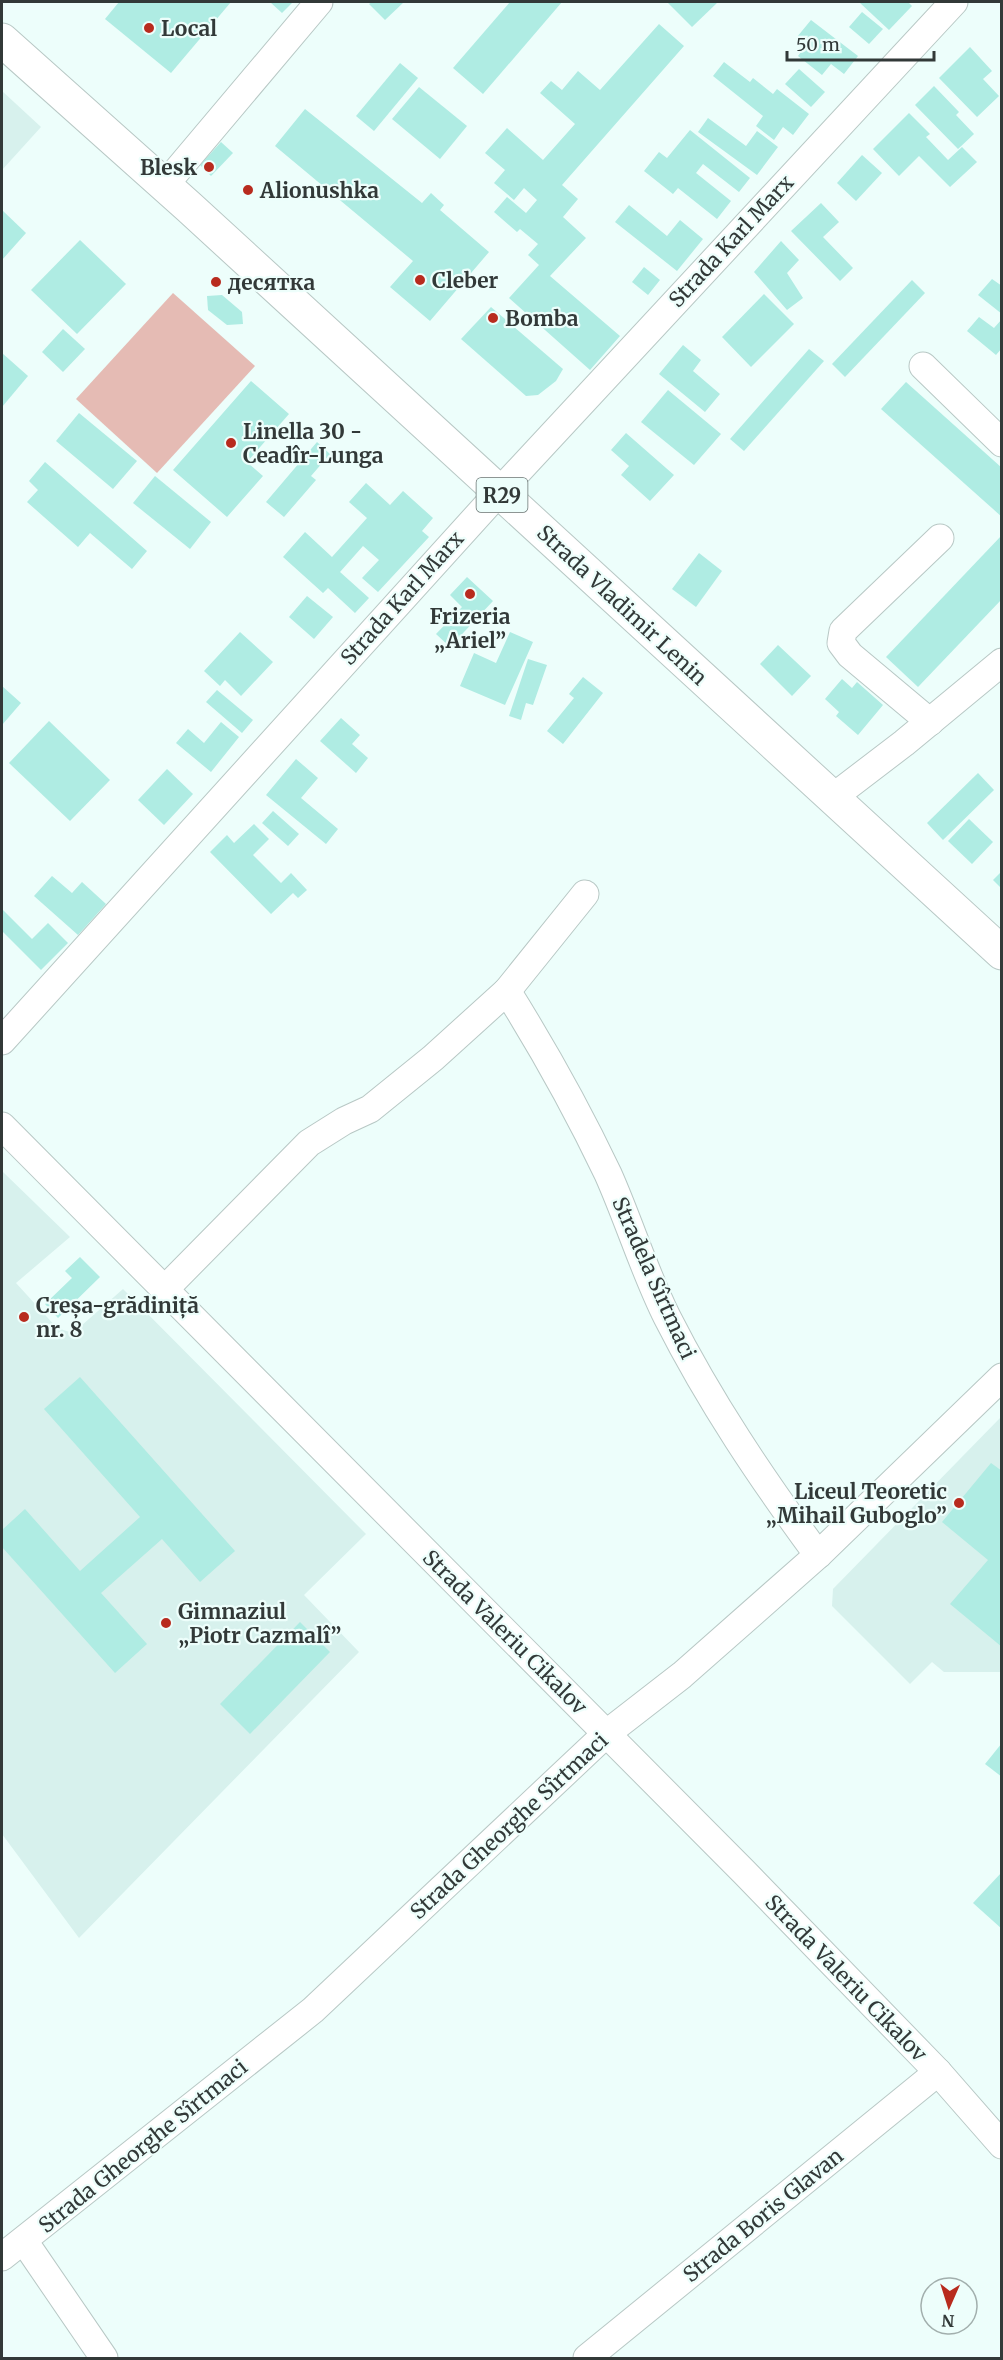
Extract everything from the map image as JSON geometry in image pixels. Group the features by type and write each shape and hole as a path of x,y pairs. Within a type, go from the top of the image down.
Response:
{"main road":[{"name":"Strada Vladimir Lenin","path":"2,40 1002,953"}],"street":[{"path":"164,186 319,2"},
{"name":"Strada Karl Marx","path":"2,1041 499,492 954,2"},
{"path":"923,366 1002,443"},
{"path":"930,722 850,655 841,643 843,632 940,538"},
{"path":"832,798 930,722 1002,662"},
{"path":"164,1290 309,1143 370,1108 433,1058 507,991 585,894"},
{"name":"Stradela Sîrtmaci","path":"507,991 546,1053 607,1174 665,1314 691,1364 755,1468 818,1555"},
{"name":"Strada Valeriu Cikalov","path":"2,1126 938,2072 1002,2145"},
{"name":"Strada Gheorghe Sîrtmaci","path":"10,2244 313,2010 606,1734 682,1675 818,1555 1002,1377"},
{"name":"Strada Boris Glavan","path":"587,2358 938,2072"},
{"path":"10,2244 104,2358"}],"shaded area":[{"path":"2,91 41,127 2,170"},
{"path":"173,293 255,366 157,473 76,399"},
{"name":"Gimnaziul „Piotr Cazmalî”","path":"2,1171 70,1237 16,1283 57,1328 73,1333 123,1289 366,1534 304,1595 359,1652 79,1938 2,1834"},
{"name":"Liceul Teoretic „Mihail Guboglo”","path":"1001,1417 1001,1672 944,1672 932,1662 910,1684 832,1606 833,1589"}],"building":[{"path":"119,2 231,2 171,73 105,19"},
{"path":"270,2 293,2 282,13"},
{"path":"372,2 404,2 385,20 369,4"},
{"path":"510,2 562,2 483,94 453,68"},
{"path":"667,2 718,2 692,27"},
{"path":"859,2 908,2 912,6 889,30"},
{"path":"862,12 883,29 869,44 849,27"},
{"path":"811,20 858,56 844,74 831,64 822,75 798,56 807,44 797,37"},
{"path":"659,24 684,46 562,185 578,199 563,217 586,238 550,276 620,336 590,370 509,298 539,265 528,255 538,244 520,229 517,232 494,212 507,197 526,213 537,200 524,188 514,200 494,183 505,170 485,153 507,128 543,160 575,124 540,93 551,81 562,90 578,71 600,90"},
{"path":"970,47 992,71 983,79 999,96 977,117 939,78"},
{"path":"724,62 750,82 753,78 773,94 777,89 809,114 793,135 783,127 774,140 756,126 763,116 713,76"},
{"path":"400,63 418,78 374,131 356,116"},
{"path":"799,69 825,92 811,107 785,84"},
{"path":"934,86 959,112 956,115 974,134 958,149 915,105"},
{"path":"419,87 467,126 440,159 392,119"},
{"path":"305,109 422,203 431,193 444,205 440,210 489,252 430,321 390,287 413,261 275,146"},
{"path":"909,113 930,134 926,137 948,160 962,147 977,162 950,187 919,156 899,176 873,149"},
{"path":"708,118 746,146 757,131 778,147 757,175 698,132"},
{"path":"690,130 750,178 739,192 703,164 696,173 731,201 717,219 678,188 673,194 644,171 659,152 667,158"},
{"path":"221,142 233,153 211,176 200,165"},
{"path":"862,155 882,173 856,201 837,183"},
{"path":"821,203 839,222 823,237 853,268 840,281 791,231"},
{"path":"629,205 667,236 680,220 703,239 677,271 615,222"},
{"path":"2,210 26,233 2,260"},
{"path":"80,240 126,284 77,334 31,290"},
{"path":"781,241 799,260 787,273 803,298 787,310 754,272"},
{"path":"644,267 660,280 648,295 632,282"},
{"path":"992,279 1002,286 1002,314 978,295"},
{"path":"912,280 925,293 845,377 832,364"},
{"path":"764,294 794,324 751,367 722,337"},
{"path":"222,295 242,312 243,324 227,325 208,310 207,296"},
{"path":"491,307 563,369 556,381 538,395 526,396 461,339"},
{"path":"979,317 994,328 1002,319 1002,348 996,355 967,331"},
{"path":"63,329 85,349 63,372 42,352"},
{"path":"683,345 701,360 693,371 720,394 705,412 659,374"},
{"path":"809,349 824,361 744,451 730,439"},
{"path":"2,353 28,376 2,407"},
{"path":"251,381 289,414 247,462 263,476 227,517 173,470"},
{"path":"906,382 1002,468 1002,517 881,409"},
{"path":"668,390 721,434 694,465 641,422"},
{"path":"79,413 137,461 113,489 56,441"},
{"path":"626,433 674,475 650,501 621,475 629,466 611,450"},
{"path":"317,442 330,454 311,476 316,480 284,517 266,502"},
{"path":"45,462 147,551 132,569 90,533 78,547 27,502 38,490 29,481"},
{"path":"155,476 211,522 190,549 133,503"},
{"path":"366,483 390,505 403,491 433,518 422,531 429,537 378,592 362,578 379,560 363,546 340,572 369,598 355,613 328,588 323,593 283,557 305,532 332,557 367,518 349,502"},
{"path":"1002,535 1002,599 918,687 886,657"},
{"path":"699,553 722,571 696,607 672,589"},
{"path":"467,577 493,601 450,647 436,634 462,607 450,595"},
{"path":"307,596 333,617 314,639 289,617"},
{"path":"240,632 273,662 241,696 225,680 220,686 204,671"},
{"path":"510,632 533,642 505,705 460,686 474,653 496,663"},
{"path":"778,645 811,676 792,696 760,664"},
{"path":"528,659 547,665 533,705 526,703 521,720 509,716"},
{"path":"583,677 603,693 563,744 547,731 574,698 569,694"},
{"path":"842,679 852,688 857,682 883,705 858,735 836,716 839,712 825,699"},
{"path":"2,686 21,703 2,725"},
{"path":"217,690 253,720 242,733 206,702"},
{"path":"341,718 360,735 352,744 368,758 356,773 320,741"},
{"path":"49,721 110,780 70,821 9,763"},
{"path":"221,722 239,737 211,772 176,743 188,729 204,743"},
{"path":"296,759 318,778 301,798 338,829 326,844 266,795"},
{"path":"167,769 193,794 164,825 138,800"},
{"path":"978,773 994,790 943,840 927,823"},
{"path":"273,811 299,834 288,846 262,823"},
{"path":"969,819 993,842 972,864 948,841"},
{"path":"254,824 269,839 253,855 281,883 291,873 307,890 298,898 293,893 271,914 210,852 227,835 234,843"},
{"path":"1002,871 1002,889 993,880"},
{"path":"52,876 72,893 82,882 106,904 78,935 34,896"},
{"path":"2,909 32,939 48,923 68,943 41,970 2,931"},
{"path":"80,1257 100,1277 58,1318 45,1304 72,1278 65,1271"},
{"path":"80,1377 235,1551 200,1582 162,1539 101,1593 147,1644 115,1673 2,1547 2,1530 25,1509 80,1571 140,1517 44,1409"},
{"path":"991,1463 1002,1471 1002,1647 950,1604 988,1560 942,1522"},
{"path":"300,1622 330,1652 250,1734 220,1704"},
{"path":"1002,1743 1002,1777 985,1764"},
{"path":"1002,1872 1002,1929 973,1903"}],"place":[{"name":"Local","path":"149,28"},
{"name":"Blesk","path":"209,167"},
{"name":"Alionushka","path":"248,190"},
{"name":"Cleber","path":"420,280"},
{"name":"десятка","path":"216,282"},
{"name":"Bomba","path":"493,318"},
{"name":"Linella 30 - Ceadîr-Lunga","path":"231,443"},
{"name":"Frizeria „Ariel”","path":"470,594"},
{"name":"Creșa-grădiniță nr. 8","path":"24,1317"},
{"name":"Liceul Teoretic „Mihail Guboglo”","path":"959,1503"},
{"name":"Gimnaziul „Piotr Cazmalî”","path":"166,1623"}]}
